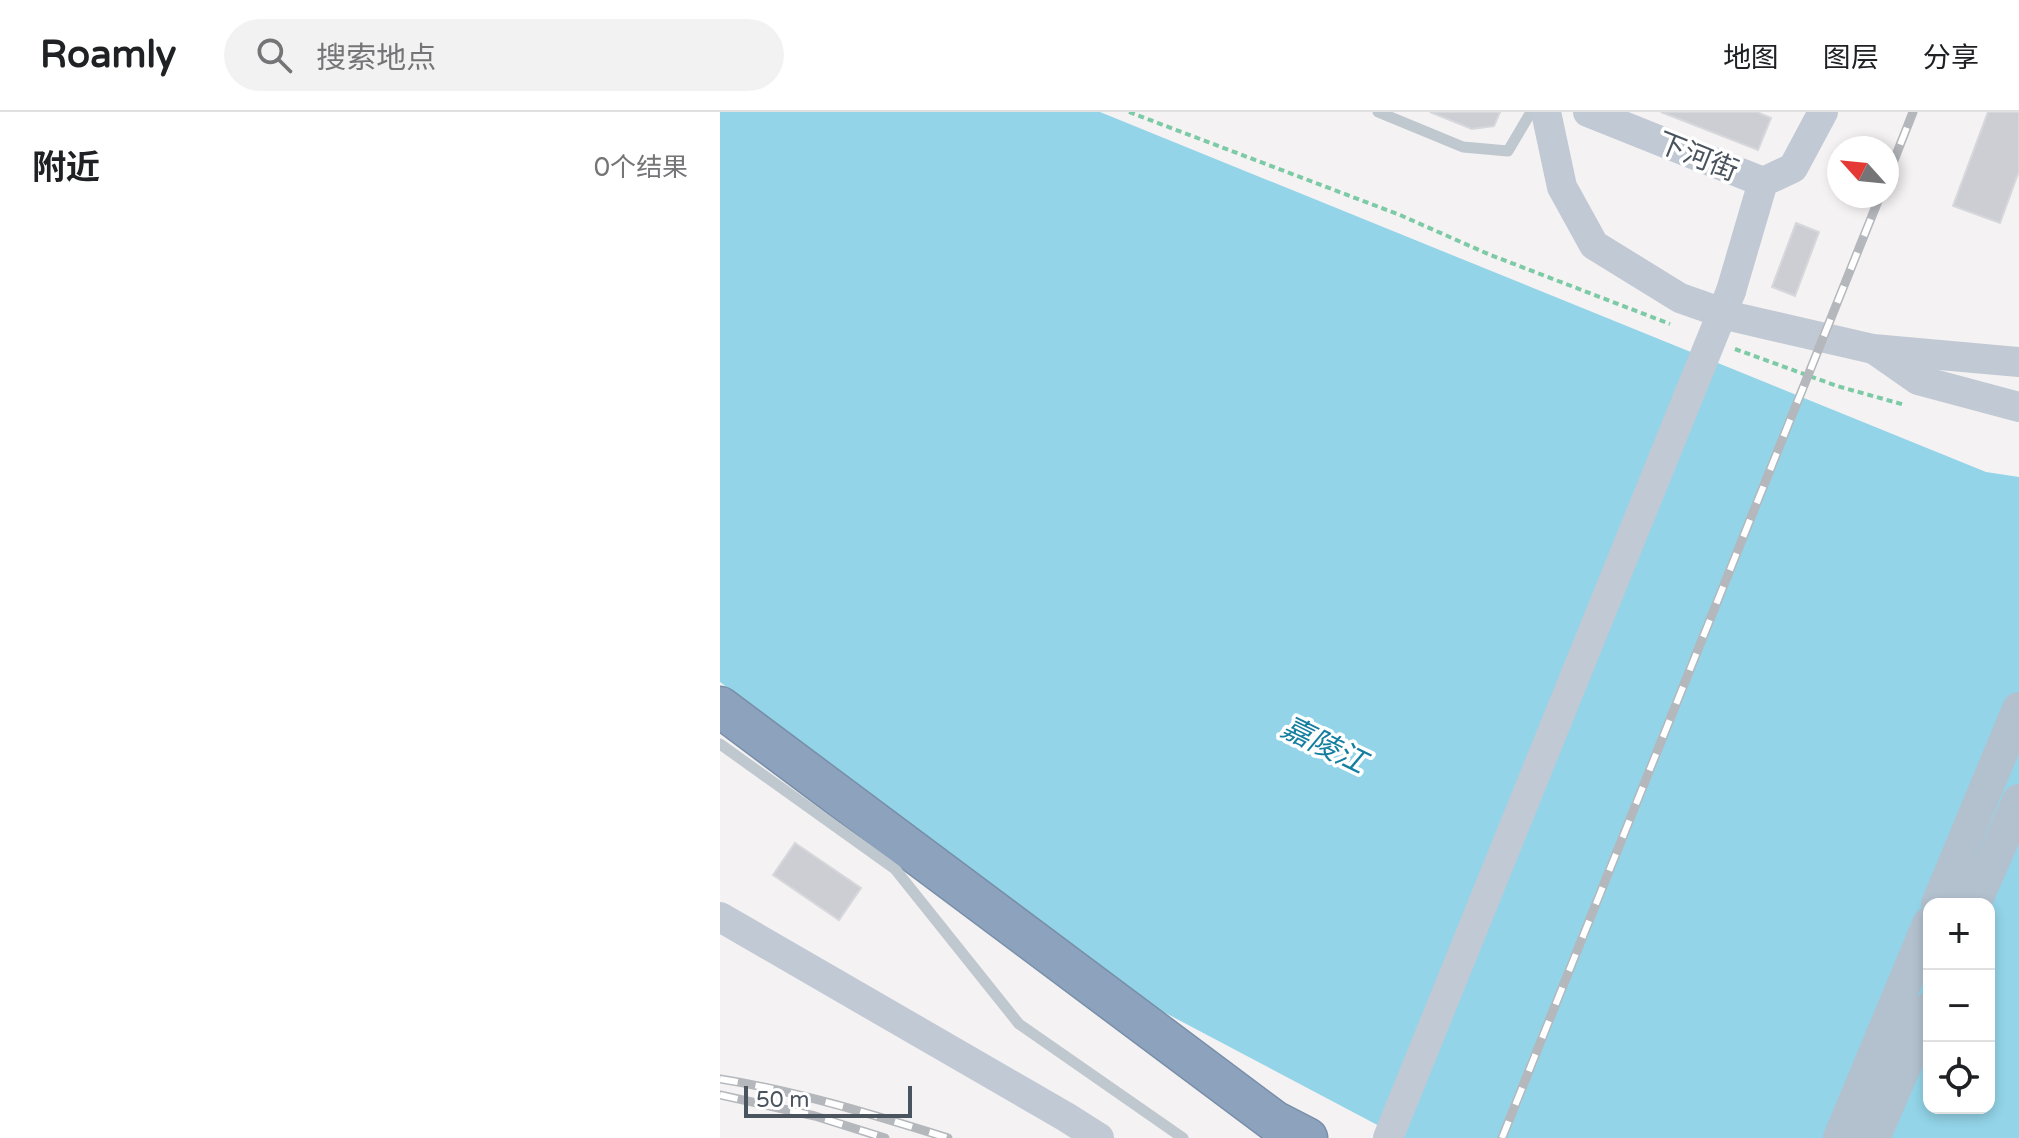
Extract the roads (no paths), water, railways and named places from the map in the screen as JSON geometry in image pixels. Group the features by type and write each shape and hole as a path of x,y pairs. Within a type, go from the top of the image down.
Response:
{"highway":[{"path":"720,707 1274,1121 1307,1138"}],"main road":[{"path":"1940,898 2019,709"},
{"path":"1977,898 2019,801"},
{"path":"1840,1138 1923,938"},
{"path":"1873,1138 1923,1023"}],"street":[{"path":"1546,112 1562,187 1594,245 1680,298 1734,317 1873,349 2019,362"},
{"name":"下河街","path":"1588,112 1763,182"},
{"path":"1388,1138 1731,291 1763,182 1793,168 1823,112"},
{"path":"1873,349 1918,380 2019,407"},
{"path":"720,917 1099,1138"}],"lane":[{"path":"1378,112 1463,147 1508,151 1531,112"},
{"path":"720,744 895,869 1019,1024 1183,1138"}],"water":[{"name":"嘉陵江","path":"720,112 1100,112 1986,472 2019,477 2019,1138 1402,1138 1156,1008 720,682"}],"railway":[{"path":"1899,148 1913,112"},
{"path":"1502,1138 1875,208"},
{"path":"720,1079 864,1112 948,1138"},
{"path":"720,1095 815,1116 885,1138"}]}
